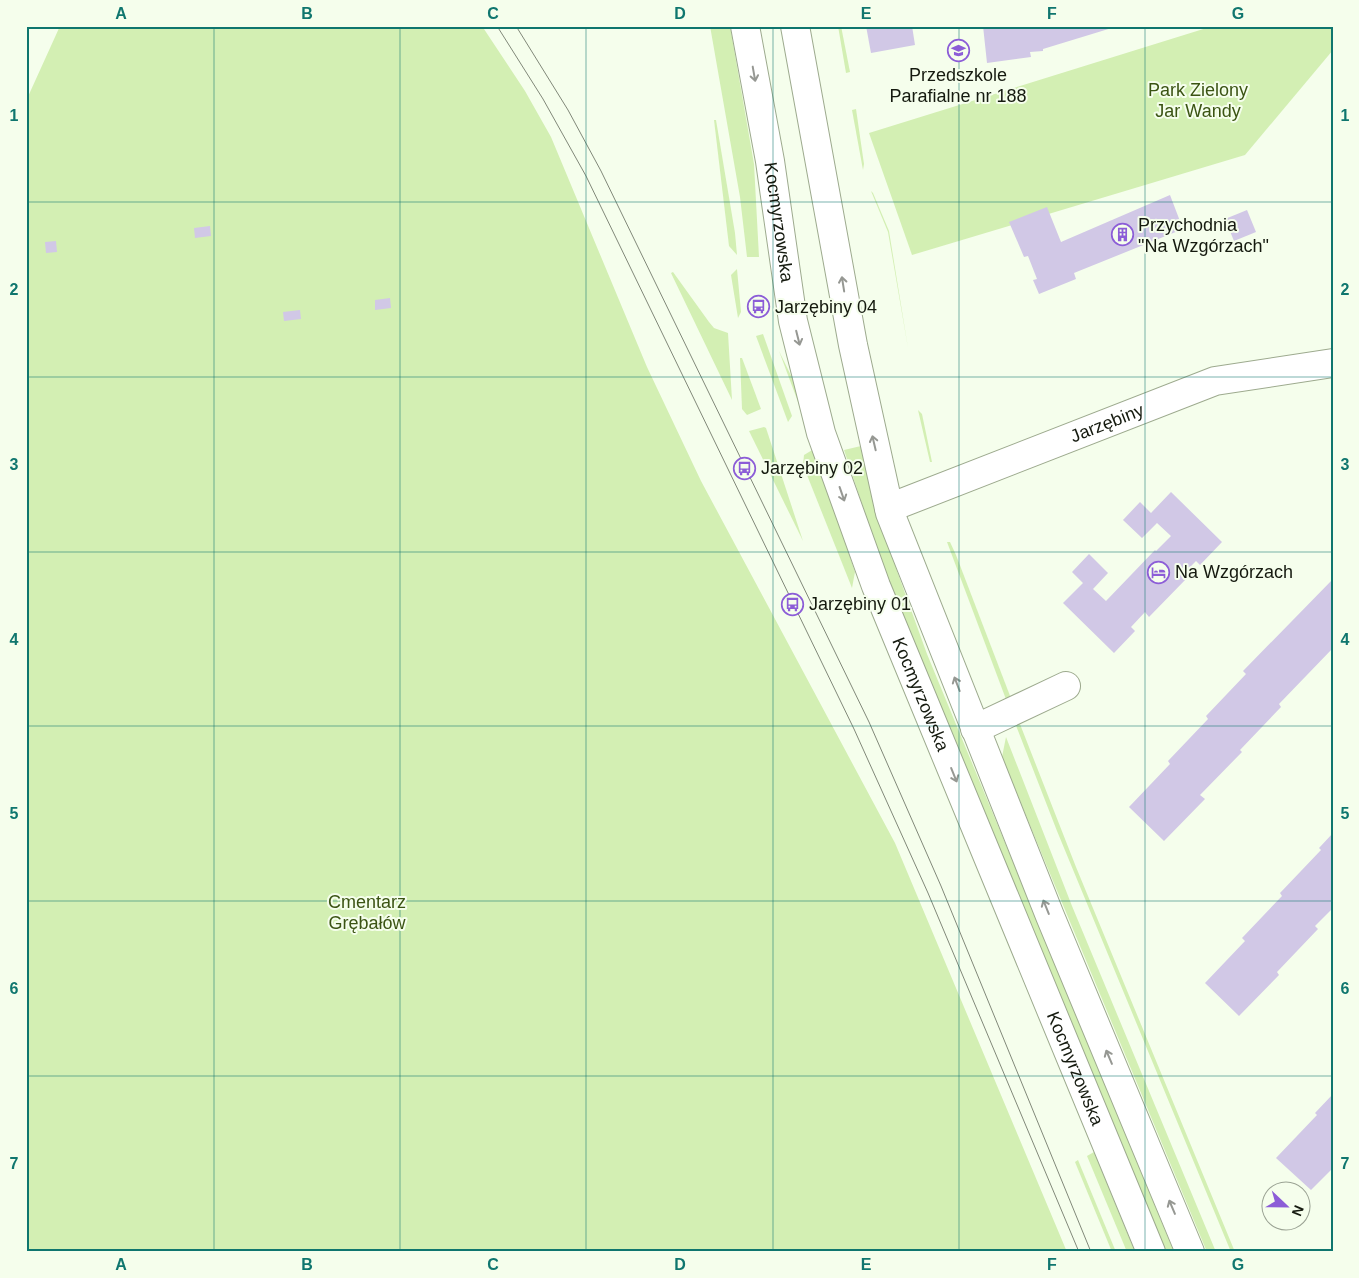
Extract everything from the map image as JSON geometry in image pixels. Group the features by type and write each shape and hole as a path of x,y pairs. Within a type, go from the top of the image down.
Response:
{"main road":[{"name":"Kocmyrzowska","path":"745,26 770,161 793,321 824,440 876,586 1151,1252"},
{"name":"Kocmyrzowska","path":"795,26 853,345 889,508 975,729 1190,1252"},
{"name":"Jarzębiny","path":"889,508 1214,381 1333,363"},
{"path":"975,729 1066,686"}],"green space":[{"name":"Cmentarz Grębałów","path":"60,26 482,26 525,91 551,137 647,367 701,481 895,843 1067,1252 26,1252 26,101"},
{"path":"710,26 730,26 754,164 759,257 747,257 740,197"},
{"path":"838,26 841,26 850,72 846,73"},
{"name":"Park Zielony Jar Wandy","path":"1213,26 1333,26 1333,50 1245,155 912,255 869,133"},
{"path":"856,109 864,164 863,170 852,110"},
{"path":"714,120 716,120 737,255 729,246"},
{"path":"871,191 889,231 908,348 888,232"},
{"path":"737,269 741,312 738,318 731,275"},
{"path":"673,272 714,328 728,333 732,400 671,273"},
{"path":"763,334 792,416 788,422 756,336"},
{"path":"779,351 798,390 804,418"},
{"path":"740,358 742,358 761,409 747,415 742,409"},
{"path":"918,410 922,414 932,462 930,462"},
{"path":"766,428 803,541 749,431"},
{"path":"861,446 897,571 927,654 1174,1252 1165,1252 881,561 844,450"},
{"path":"814,449 855,572 852,588 803,465 804,455"},
{"path":"947,542 950,542 956,555 1012,701 1007,702"},
{"path":"1018,719 1076,867 1235,1252 1231,1252 1057,831 1015,723"},
{"path":"1006,737 1072,906 1216,1252 1207,1252 1024,811 1002,757"},
{"path":"1094,1152 1135,1252 1127,1252 1087,1156"},
{"path":"1078,1160 1116,1252 1112,1252 1075,1162"}],"building":[{"path":"866,26 912,26 915,45 871,53"},
{"path":"983,26 1041,26 1041,28 1048,26 1115,27 1043,49 1043,51 1030,52 1031,57 987,63"},
{"path":"1170,195 1183,229 1074,273 1076,279 1039,294 1033,280 1037,279 1028,256 1024,257 1009,222 1047,207 1061,242"},
{"path":"1247,210 1256,232 1234,241 1225,219"},
{"path":"210,226 211,236 195,238 194,228"},
{"path":"56,241 57,252 46,253 45,242"},
{"path":"390,298 391,308 375,310 375,300"},
{"path":"300,310 301,319 284,321 283,312"},
{"name":"Na Wzgórzach","path":"1171,492 1222,542 1200,565 1196,561 1182,575 1186,579 1149,617 1145,612 1131,627 1135,631 1114,653 1063,603 1083,583 1072,572 1089,554 1108,573 1093,589 1106,601 1171,536 1157,523 1142,538 1123,520 1140,502 1151,513"},
{"path":"1333,579 1333,648 1279,704 1281,707 1240,750 1242,752 1200,795 1205,799 1164,841 1129,807 1170,764 1168,761 1208,719 1206,716 1246,674 1243,671"},
{"path":"1333,833 1333,908 1315,926 1318,929 1277,972 1279,975 1239,1016 1205,983 1245,941 1242,938 1282,896 1280,893 1321,850 1319,848"},
{"path":"1333,1094 1333,1168 1312,1189 1312,1180 1300,1180 1276,1158 1317,1115 1315,1113"}],"tram line":[{"path":"497,26 543,99 586,176 854,729 928,893 1079,1252"},
{"path":"516,26 568,110 601,171 869,722 941,886 1091,1252"}],"place":[{"name":"Przedszkole Parafialne nr 188","path":"958,50"},
{"name":"Przychodnia \"Na Wzgórzach\"","path":"1122,235"},
{"name":"Jarzębiny 04","path":"759,307"},
{"name":"Jarzębiny 02","path":"745,468"},
{"name":"Na Wzgórzach","path":"1159,572"},
{"name":"Jarzębiny 01","path":"793,604"}]}
